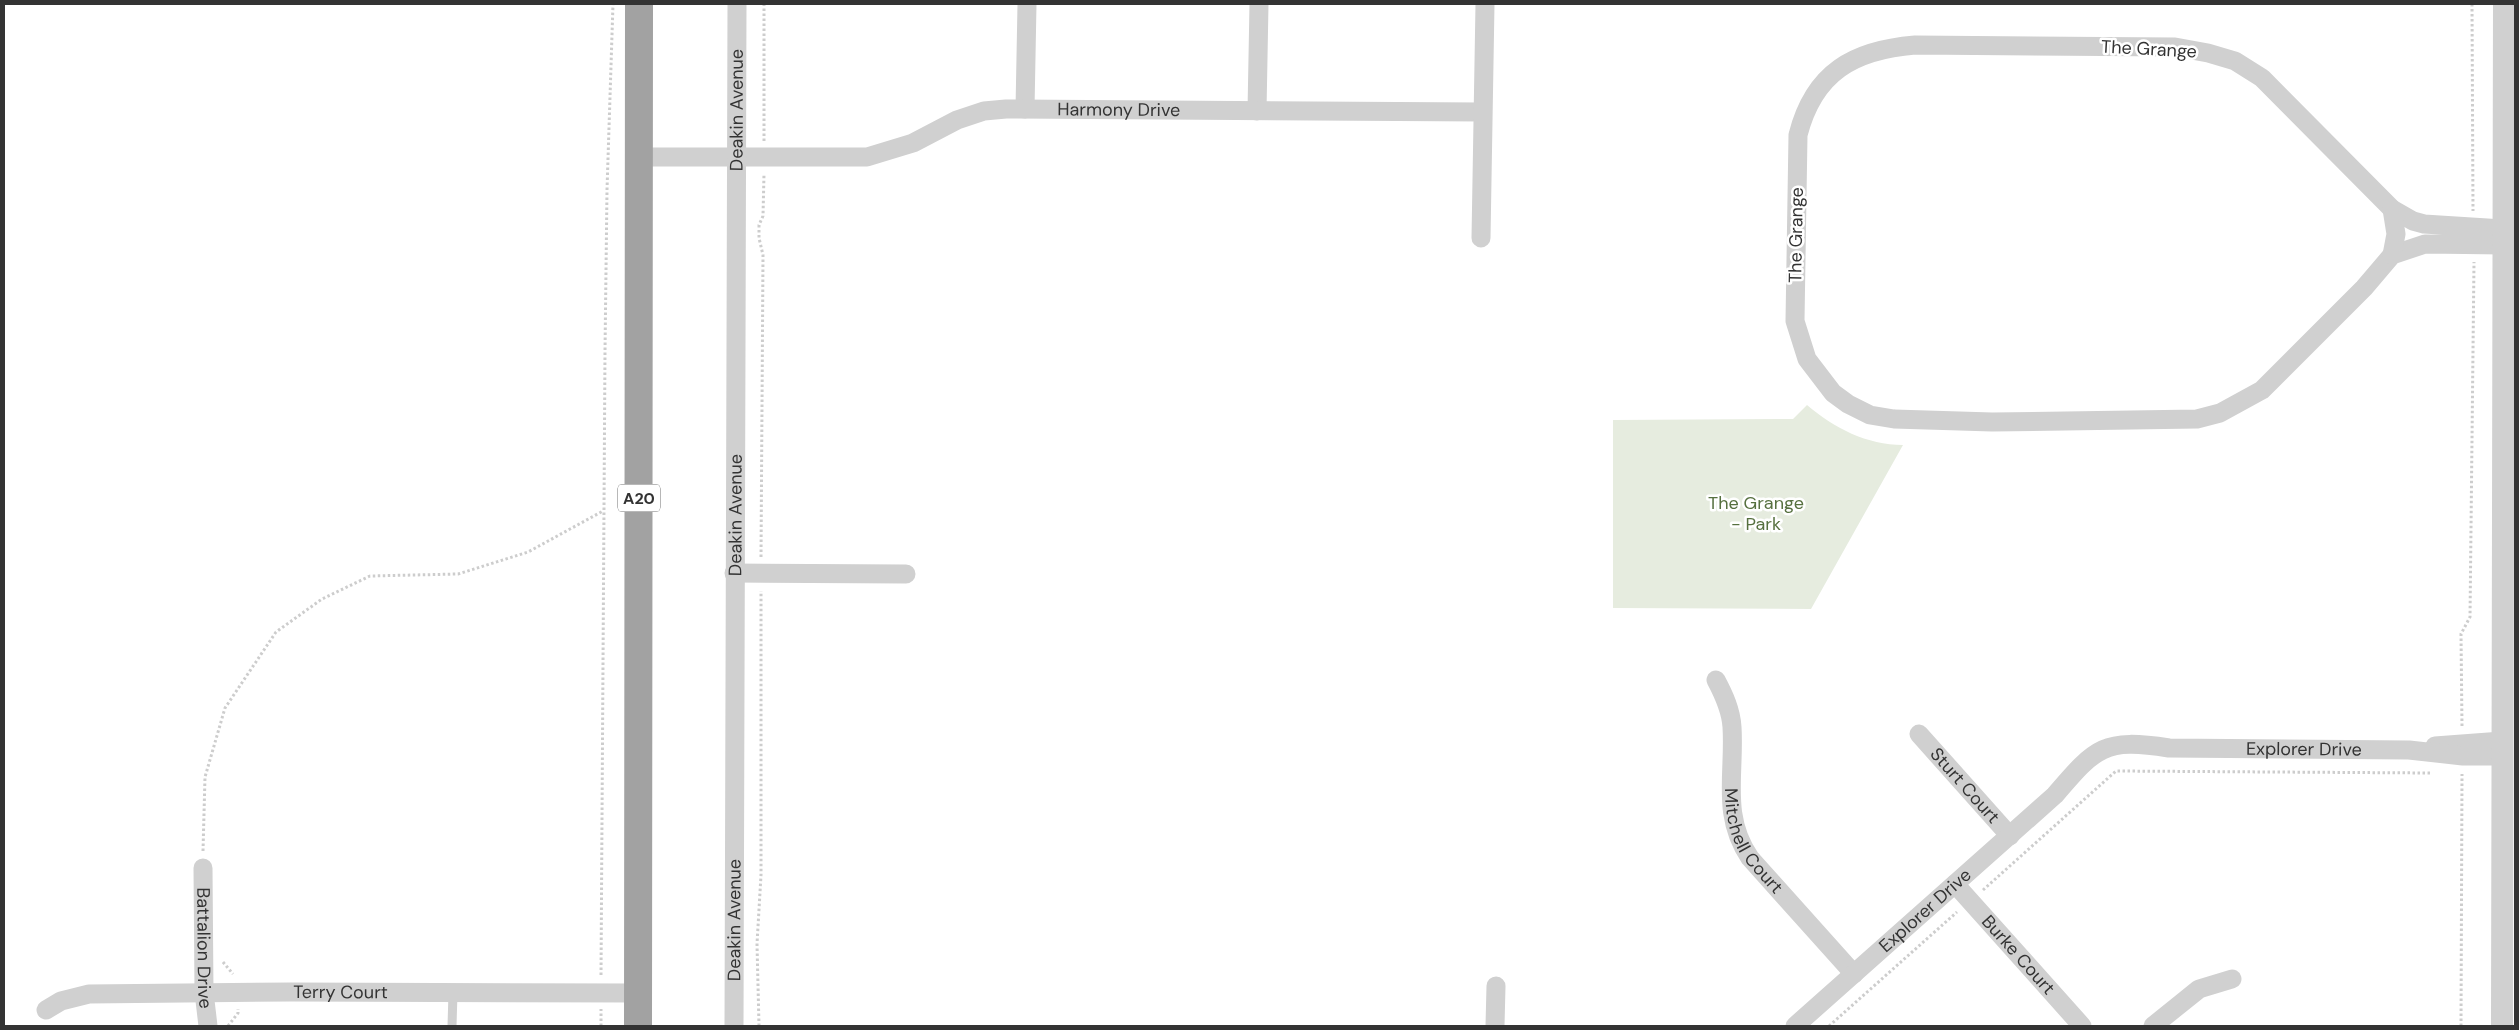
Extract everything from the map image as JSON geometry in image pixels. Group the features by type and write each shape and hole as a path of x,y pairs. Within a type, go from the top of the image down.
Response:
{"highway":[{"name":"A20","path":"638,1026 639,4"}],"street":[{"name":"Deakin Avenue","path":"734,1026 737,4"},
{"path":"1025,109 1027,4"},
{"path":"1257,112 1259,4"},
{"path":"1481,238 1485,4"},
{"path":"2502,1026 2509,859 2502,749 2503,237 2510,69 2510,44 2504,4"},
{"name":"The Grange","path":"2474,236 2413,221 2392,209 2262,78 2235,62 2208,53 2175,48 2136,46 1916,45 1886,47 1865,53 1847,63 1815,93 1803,114 1798,135 1795,321 1800,342 1807,359 1819,377 1833,393 1848,404 1870,415 1894,419 1992,422 2197,419 2220,413 2262,390 2364,288 2392,255 2425,244 2474,236 2503,237"},
{"name":"Harmony Drive","path":"639,157 867,157 913,144 957,120 984,112 1025,109 1482,112"},
{"path":"2392,209 2396,234 2392,255"},
{"path":"734,573 906,574"},
{"name":"Mitchell Court","path":"1716,680 1724,696 1732,726 1732,813 1734,830 1740,843 1750,858 1854,974"},
{"name":"Sturt Court","path":"1919,734 2010,836"},
{"name":"Explorer Drive","path":"1795,1026 2055,796 2112,760 2169,748 2409,750 2462,757 2502,749"},
{"name":"Battalion Drive","path":"203,868 204,992 208,1026"},
{"name":"Burke Court","path":"1955,884 2082,1026"},
{"path":"2153,1026 2199,989 2232,979"},
{"path":"1495,1026 1496,986"},
{"name":"Terry Court","path":"46,1010 61,1001 90,994 204,992 638,993"}],"lane":[{"path":"452,1026 453,993"}],"path":[{"path":"601,994 603,510 607,190 613,4"},
{"path":"759,1026 757,944 761,875 763,255 759,238 759,224 764,206 764,4"},
{"path":"2461,1026 2461,634 2470,617 2474,236 2472,4"},
{"path":"203,868 204,777 225,708 276,632 322,599 370,576 458,574 528,552 603,510"},
{"path":"2452,773 2462,757"},
{"path":"1829,1026 2116,771 2432,773"},
{"path":"223,953 223,962 238,976 238,1013 228,1026"}],"green space":[{"name":"The Grange - Park","path":"1807,405 1828,421 1852,434 1877,442 1903,445 1811,609 1613,608 1613,420 1793,419"}]}
